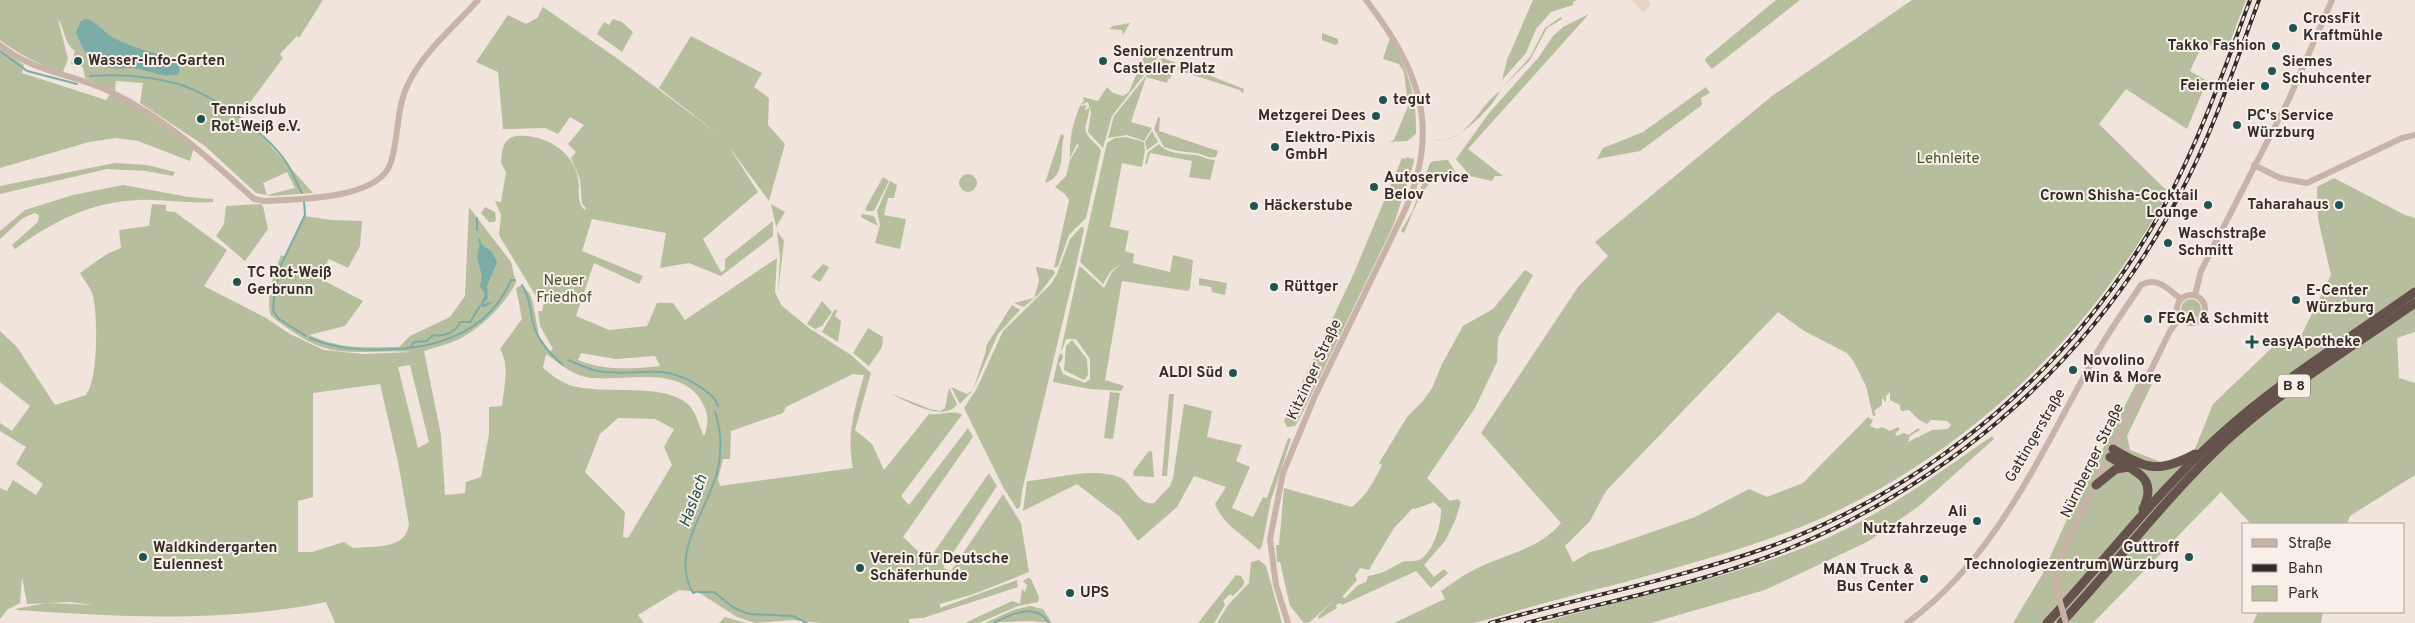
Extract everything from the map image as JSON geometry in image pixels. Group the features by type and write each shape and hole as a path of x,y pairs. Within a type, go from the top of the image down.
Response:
{"highway":[{"name":"B 8","path":"2061,623 2171,496 2225,442 2272,402 2410,303 2415,292"},
{"name":"B 8","path":"2047,623 2137,521 2204,450 2266,396 2410,303"},
{"path":"2112,453 2140,465 2154,468 2174,465 2204,450"},
{"path":"2112,453 2145,479 2149,488 2148,499 2137,521"},
{"path":"2096,485 2116,469 2129,467"}],"street":[{"path":"0,45 36,68 94,85 132,104 194,145 259,200 328,196 365,188 382,178 392,160 401,104 413,74 434,45 478,0"},
{"name":"Kitzinger Straße","path":"1288,623 1276,585 1270,545 1276,500 1288,457 1315,396 1405,210 1419,170 1421,118 1415,80 1400,49 1366,0"},
{"path":"2195,295 2201,271 2289,99 2332,0"},
{"path":"2254,165 2280,178 2307,183 2402,138 2415,134"},
{"name":"Gattingerstraße","path":"1907,623 1929,607 1966,572 1995,531 2049,441 2097,353 2140,285 2149,280 2155,281 2181,299"},
{"path":"2180,318 2193,323 2204,314 2204,302 2195,295 2189,295 2181,299"},
{"name":"Nürnberger Straße","path":"2066,623 2057,591 2057,572 2061,559 2170,332 2180,318 2177,310 2181,299"}],"green space":[{"path":"0,0 323,0 299,38 297,36 280,54 283,58 239,117 262,136 313,193 272,196 256,193 205,146 140,103 143,83 116,81 115,91 85,78 83,67 71,64 75,51 71,48 58,19 68,59 63,72 30,59 0,40","holes":["287,172 295,188 267,195 263,183"]},
{"path":"1533,0 1577,0 1573,2 1573,5 1551,12 1536,29 1526,53 1502,80 1507,60"},
{"path":"1776,0 1800,0 1712,69 1705,61 1706,58"},
{"name":"Lehnleite","path":"1912,0 2246,0 2227,50 2214,44 2200,50 2190,71 2207,81 2187,129 2126,89 2099,124 2169,191 2139,243 2104,292 2065,339 2023,383 1977,423 1928,459 1876,491 1822,518 1724,554 1474,623 1394,623 1445,599 1441,591 1466,574 1530,546 1552,532 1561,523 1481,433 1578,287 1608,256 1595,242 1772,96","holes":["1778,312 1804,331 1847,353 1854,362 1866,386 1873,416 1876,415 1874,411 1882,405 1882,398 1886,402 1886,396 1890,392 1890,400 1900,405 1902,411 1909,410 1927,424 1931,420 1947,421 1951,425 1948,429 1932,430 1908,442 1910,436 1920,430 1918,428 1909,435 1904,433 1897,436 1895,434 1900,429 1898,427 1890,431 1882,427 1877,429 1870,426 1873,420 1868,417 1803,483 1767,497 1749,489 1695,517 1590,552 1573,562 1565,546 1590,521 1606,491"]},
{"name":"Neuer Friedhof","path":"543,7 618,59 722,137 659,88 691,36 762,73 754,87 769,98 768,125 785,144 769,201 729,147 758,192 703,239 721,272 725,270 725,259 773,221 773,236 721,276 689,263 660,268 666,233 592,219 582,251 643,276 639,284 594,263 576,316 609,330 647,326 657,303 673,303 685,320 777,258 775,292 781,305 809,328 851,355 871,373 855,430 872,444 884,470 929,414 959,413 962,415 901,496 909,505 968,428 973,437 903,537 921,554 932,555 989,473 997,486 943,568 951,571 1003,494 1021,523 1029,572 974,594 940,604 940,608 1017,580 1018,587 923,618 909,619 909,623 821,623 793,620 755,623 737,617 698,592 679,590 638,615 644,623 335,623 326,602 288,609 211,616 95,615 15,609 45,603 27,604 22,577 20,603 7,610 0,619 0,488 7,491 13,480 36,495 43,484 16,464 26,447 0,431 0,423 12,431 30,406 0,382 0,331 17,347 55,405 86,395 90,388 95,363 96,318 92,293 80,273 107,254 121,248 119,230 149,226 152,204 166,205 166,211 175,212 227,250 204,286 266,318 290,334 324,350 363,354 412,352 346,352 325,348 303,338 271,316 269,301 276,270 281,255 285,257 304,216 331,220 362,221 360,246 348,268 329,259 319,278 363,301 345,326 309,335 343,345 399,347 410,336 450,317 465,296 469,207 511,262 516,283 504,301 479,326 460,339 424,351 441,435 445,495 465,493 466,482 481,477 489,434 489,407 502,406 506,369 500,349 522,319 516,288 522,285 530,294 539,336 550,351 553,349 540,326 538,311 542,311 545,298 537,298 499,235 501,215 495,201 501,202 506,172 501,163 504,146 508,139 517,136 537,138 546,141 563,152 575,168 578,178 580,203 585,210 586,208 582,204 580,179 571,158 576,152 568,144 584,125 570,117 558,134 545,128 503,129 498,72 476,62 508,15 526,24 537,18","holes":["581,353 616,359 655,356 660,366 608,368 578,360","546,354 568,369 586,377 654,377 670,379 684,384 695,393 706,410 707,421 704,436 692,409 678,398 664,393 649,391 583,388 569,385 543,368","410,365 429,442 418,448 398,367","853,374 864,375 851,433 850,444 853,468 720,486 718,479 723,459 730,459 731,431 783,413 786,407","380,384 398,462 409,524 407,532 402,538 388,545 353,548 344,542 312,552 298,552 298,501 313,497 313,393","618,418 655,419 674,429 664,447 672,465 628,538 623,537 625,512 585,472 600,434","70,602 93,605 47,603"]},
{"path":"1589,14 1468,149 1503,176 1495,176 1492,181 1470,176 1456,159 1489,113 1539,57 1553,36 1563,27"},
{"path":"1561,17 1562,19 1547,28 1530,60 1501,89 1530,57 1545,28"},
{"path":"613,19 622,22 633,32 622,52 597,34 604,22 609,25"},
{"path":"1130,23 1123,35 1122,30 1109,29 1113,26"},
{"path":"1322,33 1338,39 1338,44 1335,45 1322,40"},
{"path":"1390,38 1410,84 1415,107 1416,134 1407,141 1389,142 1394,140 1408,106 1404,72 1399,64 1383,59"},
{"path":"0,49 24,65 22,73 106,100 110,94 125,101 194,147 190,161 138,141 116,138 89,142 0,168"},
{"path":"1147,49 1158,57 1112,116 1103,148 1088,132 1091,113 1088,102 1080,105 1084,101 1083,97 1098,101 1107,87 1113,93 1123,96 1129,92"},
{"path":"1163,58 1176,63 1170,79 1168,79 1167,83 1146,77 1131,122 1152,128 1144,141 1127,135 1108,138 1114,116 1159,60"},
{"path":"1180,64 1244,89 1243,94 1240,90 1177,70"},
{"path":"1706,87 1710,93 1701,98 1702,105 1640,151 1597,159 1603,148 1643,132"},
{"path":"1500,91 1496,98 1481,116 1464,130 1492,97"},
{"path":"1086,105 1085,111 1089,107 1089,110 1086,132 1101,151 1086,218 1069,235 1058,266 1054,268 1069,200 1065,194 1055,187 1066,176 1070,160 1079,145 1077,144 1070,158 1075,118 1080,106"},
{"path":"1158,117 1160,118 1159,131 1218,151 1216,157 1164,147 1154,129"},
{"path":"1152,131 1158,142 1147,150 1145,142"},
{"path":"1061,134 1064,136 1061,163 1057,175 1045,183"},
{"path":"1126,137 1144,142 1145,151 1142,167 1122,163 1110,227 1129,231 1125,251 1134,254 1133,263 1170,272 1173,255 1193,260 1190,288 1188,291 1122,281 1105,380 1124,386 1121,391 1090,389 1053,382 1059,355 1062,353 1063,358 1059,364 1063,374 1085,383 1090,379 1090,359 1076,339 1066,339 1061,350 1079,267 1104,288 1112,272 1122,263 1111,271 1103,284 1080,262 1107,143 1115,138"},
{"path":"1159,144 1171,152 1196,155 1215,160 1210,180 1189,177 1192,161 1150,153 1147,164 1145,164 1148,152"},
{"path":"1407,157 1412,159 1413,157 1414,162 1394,224 1299,420 1295,426 1287,427 1284,421 1354,273 1402,158 1406,159"},
{"path":"1448,160 1456,173 1439,176 1431,182 1421,195 1404,233 1401,231 1412,212 1430,163"},
{"path":"115,163 147,165 175,172 173,176 146,171 107,169 0,194 0,186"},
{"path":"968,174 974,177 977,183 974,189 968,192 962,189 959,183 962,177"},
{"path":"883,177 889,181 874,211 867,211 865,209"},
{"path":"2334,178 2405,215 2415,218 2415,332 2397,338 2399,378 2415,383 2415,475 2350,516 2347,523 2250,523 2221,492 2093,623 2013,623 2042,575 2068,517 2139,378 2152,368 2152,384 2127,436 2130,450 2161,462 2188,466 2213,404 2279,341 2289,346 2300,338 2331,275 2318,219 2317,187"},
{"path":"890,181 897,185 894,198 888,198 884,215 906,219 900,249 875,243 880,225 877,211"},
{"path":"123,185 189,197 213,199 213,202 139,200 105,205 89,209 58,222 15,249 12,245 38,222 39,215 35,213 23,218 0,239 0,231 25,210 73,195"},
{"path":"261,204 268,229 245,261 216,236 224,224 226,206"},
{"path":"771,204 785,212 776,227"},
{"path":"485,207 495,212 496,220 494,222 489,222 481,213"},
{"path":"862,214 874,216 878,226 861,217"},
{"path":"1081,227 1084,229 1077,262 1022,491 1020,507 1017,509 1003,487 964,408 977,388 1003,331 1051,284 1057,274 1070,239"},
{"path":"777,231 784,241 778,293 780,257"},
{"path":"823,264 829,267 820,282 811,277"},
{"path":"1036,267 1053,270 1055,273 1040,293 1024,307 1014,303 1034,298 1039,281"},
{"path":"1525,270 1533,275 1498,338 1497,362 1475,408 1427,478 1450,501 1458,499 1461,502 1455,521 1445,541 1424,565 1434,577 1444,569 1448,573 1431,588 1416,571 1342,605 1340,603 1336,605 1337,608 1319,619 1318,616 1336,598 1310,622 1304,623 1290,606 1280,562 1277,562 1276,545 1279,545 1284,488 1352,507 1362,498 1373,482 1382,465 1379,463 1407,417 1423,401 1432,388 1442,364 1463,326 1493,309","holes":["1434,502 1441,509 1436,538 1424,557 1417,561 1402,562 1382,573 1368,576 1366,582 1357,586 1345,598 1342,597 1357,580 1355,576 1360,568 1369,570 1394,528 1413,508 1415,509"]},
{"path":"1199,278 1227,283 1225,295 1212,292 1211,287 1199,285"},
{"path":"2191,299 2198,302 2201,309 2198,316 2191,319 2184,316 2181,309 2184,302"},
{"path":"822,301 832,312 822,326 815,329 807,324"},
{"path":"1012,305 1020,310 998,334 973,390 986,346"},
{"path":"835,309 837,311 835,316 841,321 838,342 822,332"},
{"path":"868,328 883,337 882,347 869,366 853,353"},
{"path":"1072,340 1087,359 1088,375 1084,380 1064,370 1066,346"},
{"path":"951,387 967,394 973,390 960,404"},
{"path":"949,388 957,404 952,409 944,412 916,406 892,394 940,411 945,408"},
{"path":"1110,392 1120,393 1113,439 1104,438"},
{"path":"1169,394 1174,394 1167,476 1162,476"},
{"path":"1184,404 1212,411 1207,437 1242,445 1236,461 1250,467 1232,508 1253,517 1263,497 1267,498 1288,438 1291,439 1271,500 1262,546 1259,550 1229,524 1219,512 1215,504 1226,487 1194,476 1177,507 1138,541 1120,517 1077,484 1023,511 1027,481 1085,473 1108,474 1119,477 1143,501 1154,503 1170,486 1173,478"},
{"path":"1992,436 1994,439 1919,506 1869,541 1765,590 1651,623 1540,623 1722,575 1792,552 1827,538 1892,504"},
{"path":"1152,451 1154,477 1134,476 1133,472 1148,452"},
{"path":"1259,560 1266,566 1282,623 1217,623 1228,605 1249,583 1251,562"},
{"path":"1236,575 1241,576 1244,581 1243,586 1233,596 1230,594 1223,601 1225,605 1214,623 1198,623"},
{"path":"1028,578 1031,579 1039,597 1038,602 1018,606 979,623 965,623 1012,601 1020,604 1022,589 1025,592 1027,585 1023,581"},
{"path":"1030,606 1043,609 1052,623 1029,621 985,623 1013,610"},
{"path":"2258,613 2323,613 2321,623 2253,623"},
{"path":"725,617 746,623 719,623"}],"shaded area":[{"path":"1632,0 1648,0 1651,5 1643,13"}],"water":[{"path":"85,19 92,21 110,36 122,42 176,62 179,65 179,73 171,76 138,69 111,68 97,64 86,54 76,32 81,21"},
{"path":"480,243 492,252 497,262 487,286 488,298 483,304 495,301 485,307 480,306 485,294 480,286 482,276 477,258"}],"waterway":[{"path":"0,51 27,71 77,84"},
{"path":"90,76 146,77 178,84 207,97 239,117 280,153 302,193"},
{"path":"304,202 305,215 281,265 274,296 273,311 279,319 306,336"},
{"path":"477,218 477,230"},
{"path":"479,239 480,243"},
{"path":"310,338 331,345 363,350 397,349 432,344 449,339 479,322 492,311 511,280 515,280"},
{"name":"Haslach","path":"522,285 528,299 533,323 541,341 563,365"},
{"path":"410,348 414,342 427,341 433,335 444,335 452,331 460,322 470,322 480,306"},
{"name":"Haslach","path":"568,360 598,371 613,373 664,372 676,375 689,380 708,392 718,406"},
{"name":"Haslach","path":"696,592 693,593 687,578 686,562 688,546 693,531 718,469 720,440 715,412"},
{"name":"Haslach","path":"698,592 714,592 734,608 749,614 793,616 807,623"},
{"name":"Haslach","path":"994,623 1008,616 1030,611 1044,617 1049,623"}],"railway":[{"path":"1490,623 1700,569 1769,547 1830,521 1889,490 1944,454 1996,413 2045,367 2089,318 2128,265 2163,208 2188,158 2250,0"},
{"path":"1526,623 1724,572 1788,549 1850,520 1909,486 1965,448 2017,405 2065,357 2109,305 2148,250 2194,167 2224,96 2259,0"}],"place":[{"name":"CrossFit Kraftmühle","path":"2293,28"},
{"name":"Takko Fashion","path":"2276,46"},
{"name":"Wasser-Info-Garten","path":"78,61"},
{"name":"Seniorenzentrum Casteller Platz","path":"1103,61"},
{"name":"Siemes Schuhcenter","path":"2272,71"},
{"name":"Feiermeier","path":"2265,86"},
{"name":"tegut","path":"1383,100"},
{"name":"Metzgerei Dees","path":"1376,116"},
{"name":"Tennisclub Rot-Weiß e.V.","path":"201,119"},
{"name":"PC's Service Würzburg","path":"2237,125"},
{"name":"Elektro-Pixis GmbH","path":"1275,147"},
{"name":"Autoservice Belov","path":"1374,187"},
{"name":"Crown Shisha-Cocktail Lounge","path":"2208,205"},
{"name":"Taharahaus","path":"2339,205"},
{"name":"Häckerstube","path":"1254,206"},
{"name":"Waschstraße Schmitt","path":"2168,243"},
{"name":"TC Rot-Weiß Gerbrunn","path":"237,282"},
{"name":"Rüttger","path":"1274,287"},
{"name":"E-Center Würzburg","path":"2296,300"},
{"name":"FEGA & Schmitt","path":"2148,319"},
{"name":"easyApotheke","path":"2252,342"},
{"name":"Novolino Win & More","path":"2073,370"},
{"name":"ALDI Süd","path":"1233,373"},
{"name":"Ali Nutzfahrzeuge","path":"1977,521"},
{"name":"Waldkindergarten Eulennest","path":"143,557"},
{"name":"Guttroff Technologiezentrum Würzburg","path":"2189,557"},
{"name":"Verein für Deutsche Schäferhunde","path":"860,568"},
{"name":"MAN Truck & Bus Center","path":"1924,579"},
{"name":"UPS","path":"1070,593"}]}
